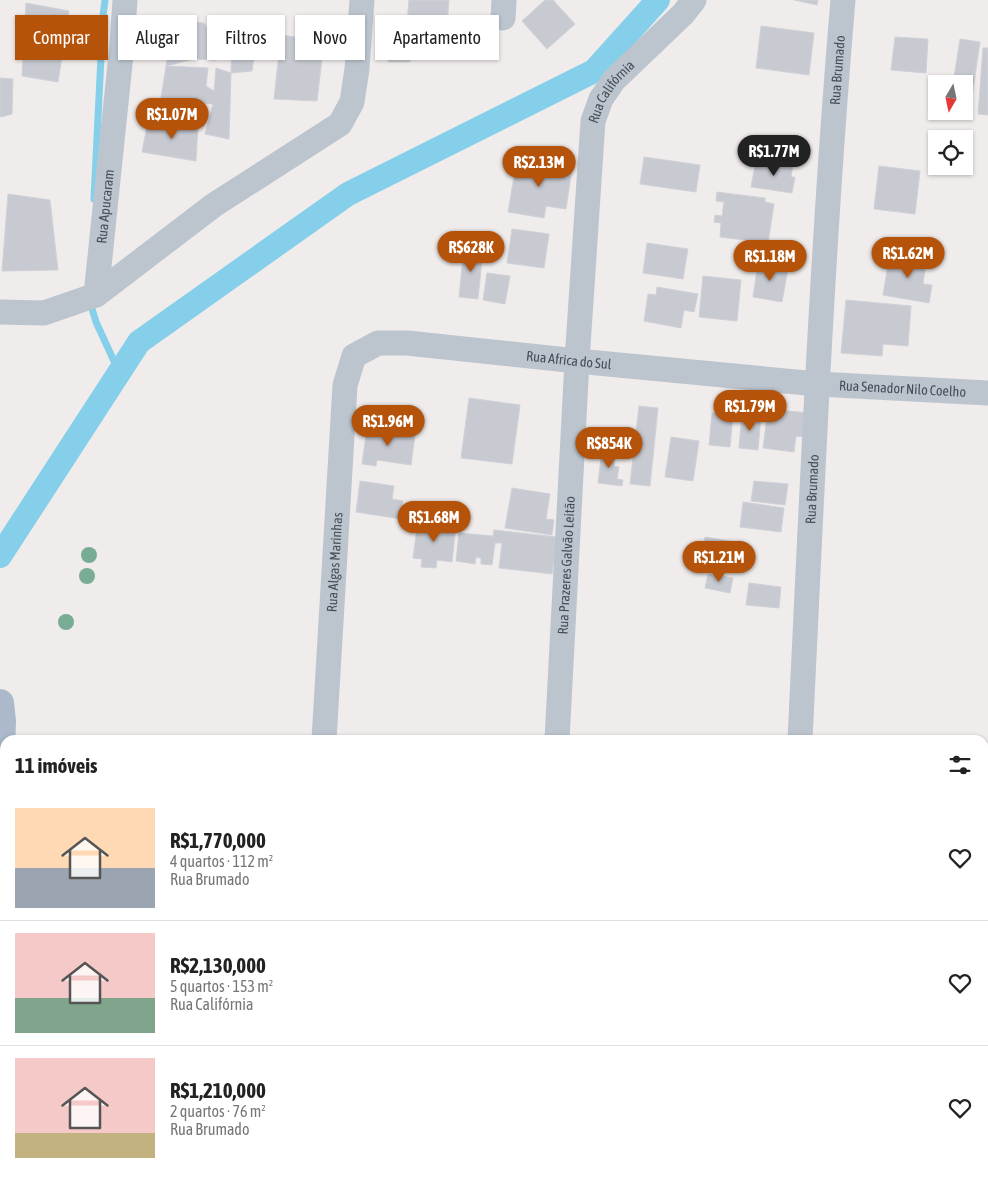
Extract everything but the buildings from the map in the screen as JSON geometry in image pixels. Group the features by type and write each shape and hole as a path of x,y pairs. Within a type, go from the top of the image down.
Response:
{"main road":[{"path":"0,703 1,735"},
{"path":"0,765 0,775"}],"street":[{"name":"Rua Apucaram","path":"96,295 122,55 125,0"},
{"path":"0,312 44,313 96,295 214,205 340,124 352,102 357,69 362,0"},
{"name":"Rua Califórnia","path":"577,361 593,121 601,99 614,80 694,0"},
{"name":"Rua Brumado","path":"800,735 816,384 833,120 843,0"},
{"name":"Rua Africa do Sul","path":"345,385 354,356 378,343 407,343 816,384"},
{"name":"Rua Prazeres Galvão Leitão","path":"557,735 577,361"},
{"name":"Rua Senador Nilo Coelho","path":"816,384 988,393"},
{"name":"Rua Algas Marinhas","path":"324,735 345,385"}],"waterway":[{"path":"94,199 105,0"},
{"path":"0,556 139,342 348,194 594,71 658,0"},
{"path":"90,302 96,322 119,372"}]}
